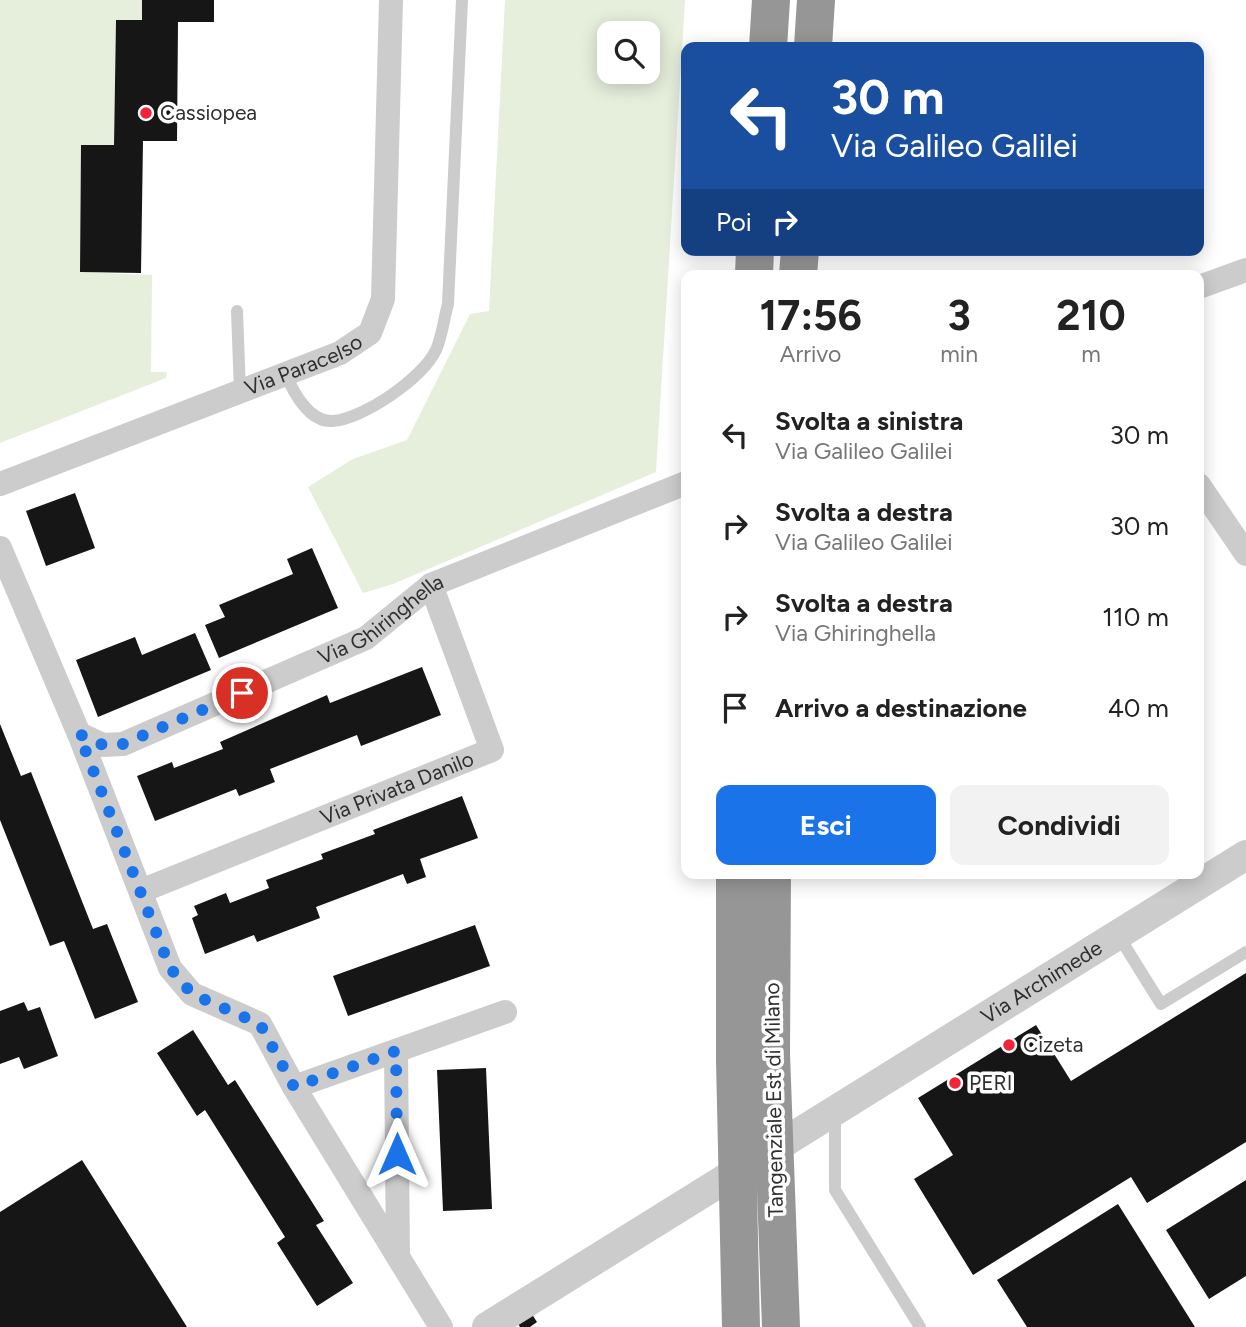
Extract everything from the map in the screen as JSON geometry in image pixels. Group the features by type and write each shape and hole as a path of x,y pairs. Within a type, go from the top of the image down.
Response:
{"highway":[{"path":"768,42 771,0"},
{"path":"813,42 816,0"},
{"name":"Tangenziale Est di Milano","path":"737,879 781,1327"},
{"name":"Tangenziale Est di Milano","path":"741,1327 753,1057 771,879"}],"street":[{"name":"Via Paracelso","path":"0,484 340,353 370,333 383,299 391,0"},
{"path":"1204,285 1246,270"},
{"name":"Via Ghiringhella","path":"79,734 103,745 123,744 366,638 431,585 681,485"},
{"path":"1204,492 1246,554"},
{"path":"0,548 79,734 170,968 192,994 260,1024 294,1087 441,1327"},
{"name":"Via Privata Danilo","path":"141,891 492,750 431,585"},
{"name":"Via Archimede","path":"487,1327 1246,855"},
{"path":"294,1087 505,1012"},
{"path":"396,1051 398,1257"}],"lane":[{"path":"286,374 293,391 312,414 330,421 362,412 412,381 436,351 448,304 462,0"},
{"path":"237,311 240,392"},
{"path":"1117,935 1161,1004 1246,952"},
{"path":"835,1110 835,1189 920,1327"}],"green space":[{"path":"0,0 142,0 142,20 116,20 114,145 81,145 80,272 152,275 151,372 167,372 166,378 0,443"},
{"path":"505,0 685,0 656,472 393,584 363,593 308,487 353,459 407,440 470,314 489,311"}],"building":[{"name":"Cassiopea","path":"142,0 214,0 214,22 178,22 177,141 143,141 141,273 80,272 81,145 114,145 116,20 142,20"},
{"path":"75,493 95,548 46,566 26,511"},
{"path":"312,548 338,608 219,658 205,625 225,617 219,605 293,574 287,559"},
{"path":"195,633 211,670 98,717 76,660 135,637 142,655"},
{"path":"422,667 441,715 361,746 357,735 270,769 275,782 239,796 236,789 155,821 137,776 172,762 174,768 223,749 220,742 327,695 330,703"},
{"path":"0,724 21,776 31,772 93,929 107,924 138,1002 95,1019 64,941 50,946 0,820"},
{"path":"462,796 478,838 420,859 426,877 407,884 403,874 316,907 320,918 257,942 254,935 205,954 192,918 198,915 194,906 226,893 230,903 269,888 266,880 323,859 321,854 375,834 373,830"},
{"path":"475,925 490,966 348,1016 333,976"},
{"path":"1246,973 1246,1142 1147,1203 1131,1177 973,1275 914,1179 953,1155 918,1098 1036,1025 1071,1081"},
{"path":"24,1002 28,1011 40,1007 58,1056 24,1069 19,1057 0,1064 0,1011"},
{"path":"193,1030 228,1085 235,1080 324,1221 316,1225 353,1283 317,1306 277,1243 285,1237 205,1110 197,1116 157,1053"},
{"path":"486,1068 492,1209 443,1211 437,1070"},
{"path":"82,1160 187,1327 0,1327 0,1212"},
{"path":"1246,1180 1246,1276 1209,1299 1166,1230"},
{"path":"1118,1204 1195,1327 1027,1327 997,1280"},
{"path":"526,1305 537,1322 530,1327 520,1327 512,1314"}],"place":[{"name":"Cassiopea","path":"146,113"},
{"name":"Cizeta","path":"1009,1045"},
{"name":"PERI","path":"955,1083"}],"route":[{"path":"242,693 123,744 103,745 79,734 170,968 192,994 260,1024 294,1087 396,1051 397,1154"}]}
